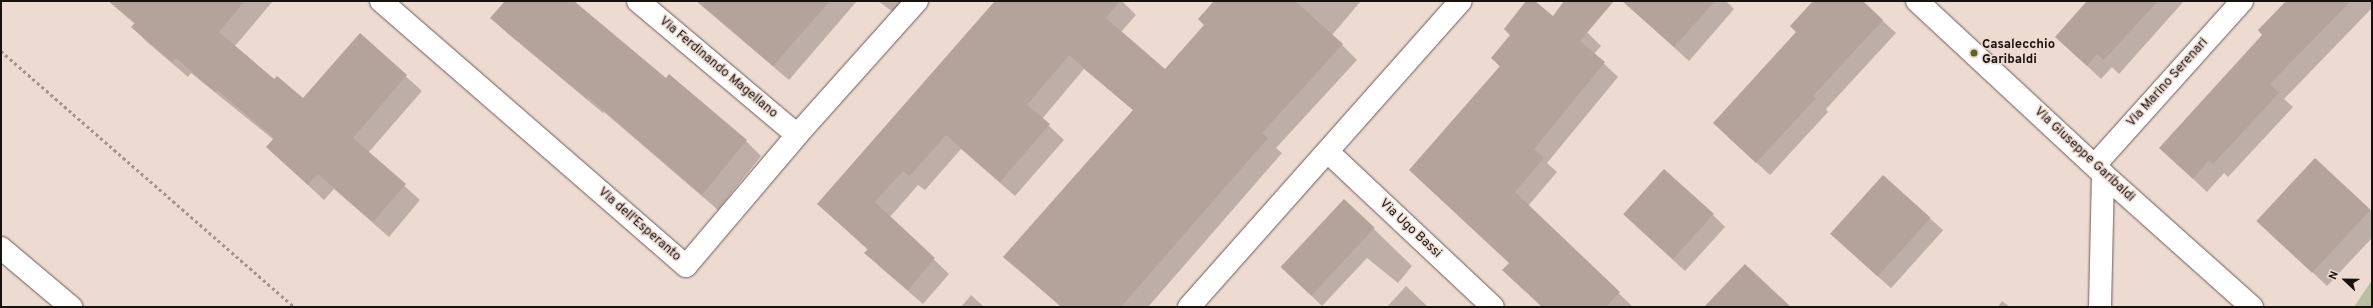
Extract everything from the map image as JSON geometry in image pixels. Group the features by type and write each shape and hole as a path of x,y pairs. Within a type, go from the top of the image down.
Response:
{"street":[{"name":"Via dell'Esperanto","path":"381,1 686,266 797,134 917,1"},
{"name":"Via Ferdinando Magellano","path":"638,1 797,134"},
{"path":"1190,307 1461,1"},
{"name":"Via Giuseppe Garibaldi","path":"1917,1 2099,170 2252,307"},
{"name":"Via Marino Serenari","path":"2099,170 2242,1"},
{"name":"Via Ugo Bassi","path":"1328,152 1493,307"},
{"path":"2099,170 2100,307"},
{"path":"1,248 71,307"}],"path":[{"path":"1,51 294,307"}],"green space":[{"path":"2372,280 2372,307 2354,307"}],"building":[{"path":"109,1 245,1 219,32 274,79 277,76 303,98 360,33 407,75 353,138 406,184 373,222 318,174 308,185 266,147 274,138 217,90 215,92 176,58 172,62 131,27 135,23"},
{"path":"505,1 574,1 666,78 669,74 747,140 702,195 588,97 587,99 490,18"},
{"path":"697,1 830,1 773,66"},
{"path":"995,1 1120,1 1106,18 1165,69 1204,25 1198,19 1214,1 1295,1 1343,44 1262,133 1268,138 1121,307 1062,307 1003,257 1133,110 1069,55 1027,105 1050,124 1000,182 946,135 910,176 903,171 875,202 935,258 908,290 864,253 868,249 817,204"},
{"path":"1526,1 1535,1 1553,16 1564,1 1614,1 1580,41 1605,62 1534,149 1544,158 1515,192 1620,292 1606,307 1542,307 1502,270 1509,263 1409,170 1500,66 1491,58 1510,35 1504,29"},
{"path":"1622,1 1715,1 1674,47"},
{"path":"1813,1 1863,1 1883,20 1813,96 1816,98 1756,163 1713,123 1796,32 1790,26"},
{"path":"2087,1 2158,1 2104,60 2097,54 2087,66 2055,37"},
{"path":"2286,1 2351,1 2270,84 2279,93 2213,164 2209,160 2193,179 2159,148 2262,35 2258,30"},
{"path":"2315,158 2371,210 2312,273 2256,221"},
{"path":"1664,169 1714,214 1673,259 1623,214"},
{"path":"1883,175 1931,218 1878,277 1830,234"},
{"path":"1344,199 1375,228 1311,296 1281,267"},
{"path":"1745,264 1791,307 1704,307"}],"place":[{"name":"Casalecchio Garibaldi","path":"1974,53"}]}
